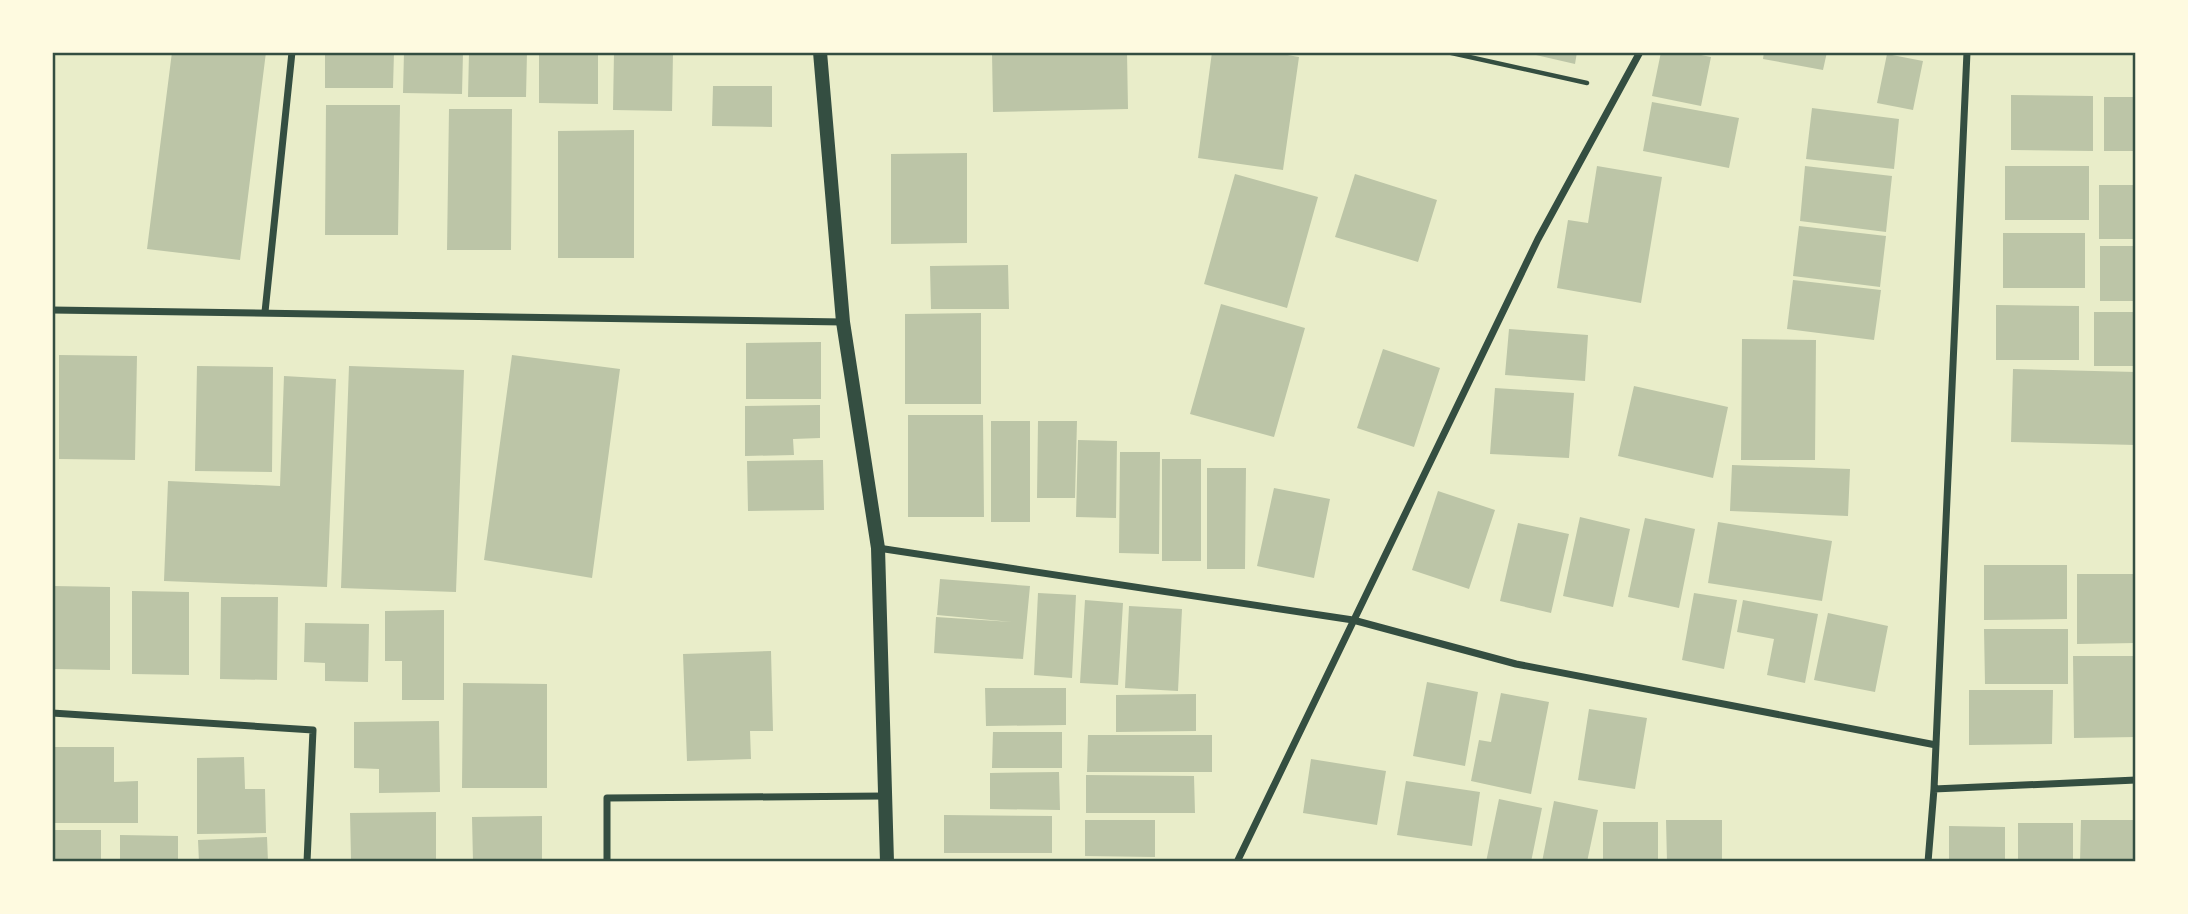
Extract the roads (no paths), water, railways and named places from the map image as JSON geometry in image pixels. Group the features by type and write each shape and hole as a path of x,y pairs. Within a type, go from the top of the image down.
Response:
{"main road":[{"path":"820,52 843,322 878,548 887,862"}],"street":[{"path":"265,313 292,52"},
{"path":"1237,862 1538,239 1640,52"},
{"path":"1928,862 1934,789 1967,52"},
{"path":"52,310 843,322"},
{"path":"878,548 1353,620 1516,664 1936,746"},
{"path":"52,713 313,730 307,862"},
{"path":"1934,789 2136,780"},
{"path":"607,862 607,798 885,796"}]}
